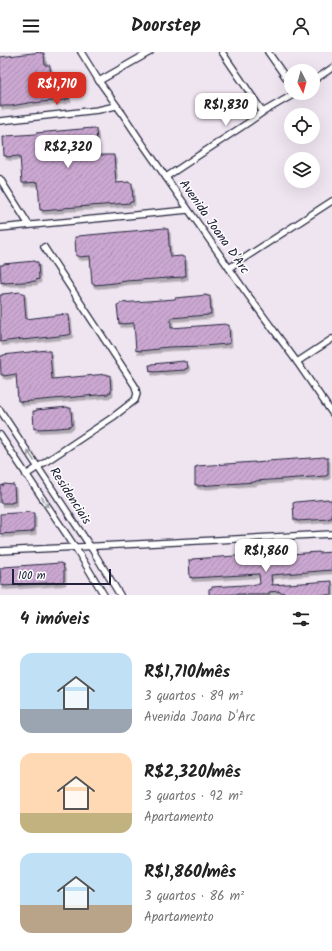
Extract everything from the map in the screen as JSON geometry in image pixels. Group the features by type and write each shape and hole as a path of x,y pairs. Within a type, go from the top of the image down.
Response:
{"street":[{"name":"Avenida Joana D'Arc","path":"81,52 99,81 188,210 332,413"},
{"path":"99,81 150,52"},
{"path":"222,52 263,112"},
{"path":"271,53 284,74"},
{"path":"320,76 332,68"},
{"path":"166,178 263,112 284,100"},
{"path":"0,121 98,110 116,106"},
{"path":"0,178 29,226"},
{"path":"229,268 332,201"},
{"path":"0,228 188,210"},
{"path":"26,475 113,417 135,400 137,394 135,386 44,247"},
{"path":"297,362 332,339"},
{"name":"Residenciais","path":"0,410 90,546 120,595"},
{"name":"Residenciais","path":"1,437 75,547 104,595"},
{"path":"0,550 332,534"}],"building":[{"path":"41,52 44,53 45,65 50,65 51,80 62,80 63,92 68,92 69,99 0,106 0,57"},
{"path":"93,128 96,129 98,155 114,155 116,183 132,183 133,202 43,211 40,210 38,182 22,183 20,156 4,156 3,137"},
{"path":"165,228 168,229 170,257 185,257 186,276 95,285 92,284 90,256 76,256 75,237 78,236"},
{"path":"35,261 38,262 39,279 36,281 1,283 0,265"},
{"path":"21,292 24,293 26,319 66,314 69,315 71,334 0,342 0,295"},
{"path":"207,295 210,296 211,314 171,318 171,328 226,324 229,325 230,343 136,351 134,323 119,324 117,305 120,303"},
{"path":"47,350 50,351 52,379 107,374 110,375 111,392 108,394 21,402 18,401 16,374 1,375 0,356"},
{"path":"187,362 188,368 185,370 150,372 149,365 152,364"},
{"path":"68,407 71,408 72,425 69,427 34,429 33,411"},
{"path":"328,458 328,475 326,476 198,486 195,485 195,467 197,466"},
{"path":"4,484 14,485 15,502 0,503 0,486"},
{"path":"328,499 332,500 332,518 294,520 293,503"},
{"path":"34,513 34,531 0,534 0,514"},
{"path":"332,552 332,570 271,575 272,585 332,581 332,595 284,595 284,593 279,591 269,592 269,595 209,595 209,589 212,587 260,584 259,574 190,578 189,560 192,559 249,555 252,557 262,557"},
{"path":"63,564 64,570 64,581 1,586 0,568"}]}
